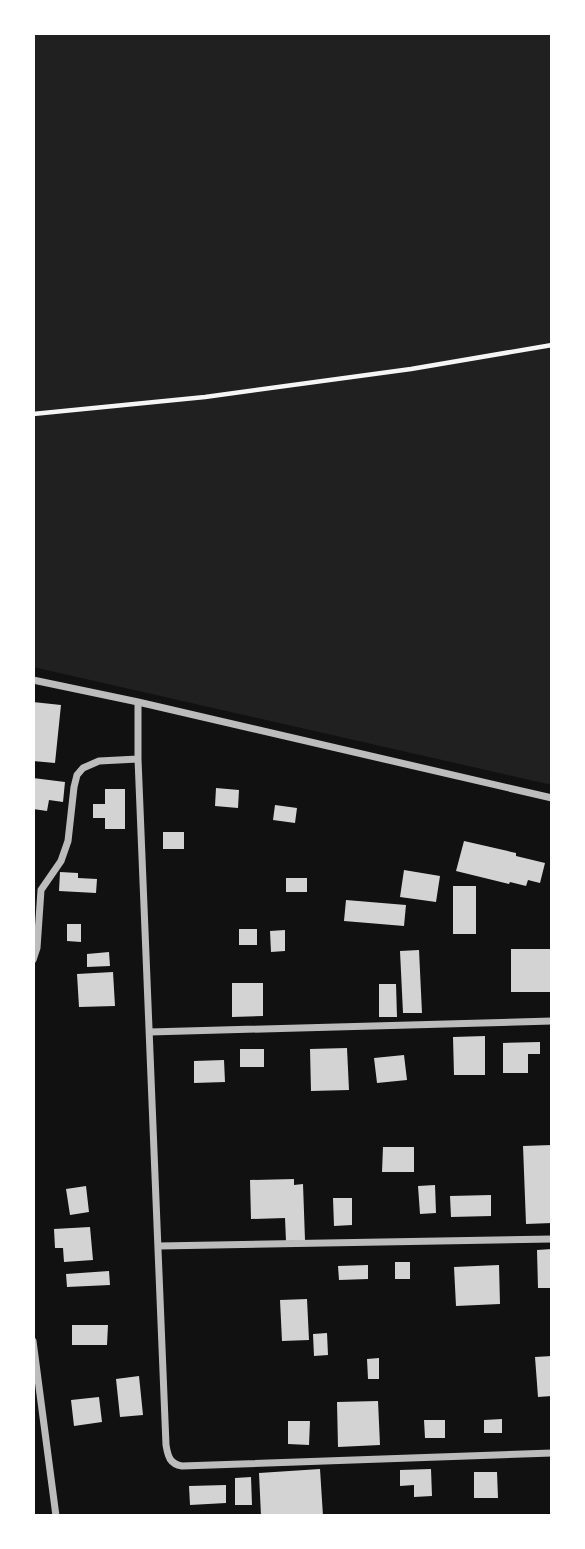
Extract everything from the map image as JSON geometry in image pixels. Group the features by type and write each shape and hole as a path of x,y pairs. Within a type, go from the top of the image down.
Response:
{"street":[{"path":"33,680 552,798"},
{"path":"138,702 138,759 168,1454 174,1465 552,1452"},
{"path":"33,960 37,948 41,890 61,860 68,841 77,775 83,768 100,761 138,759"},
{"path":"150,1032 552,1021"},
{"path":"159,1246 552,1239"},
{"path":"33,1341 56,1516"}],"path":[{"path":"33,414 205,397 411,369 552,345"}],"shaded area":[{"path":"33,33 552,33 552,785 33,667"}],"building":[{"path":"33,702 61,705 55,763 33,761"},
{"path":"33,778 65,782 63,802 49,800 47,811 33,809"},
{"path":"216,788 239,790 238,808 215,806"},
{"path":"105,789 125,789 125,829 105,829 105,818 93,818 93,804 105,804"},
{"path":"275,805 297,808 295,823 273,820"},
{"path":"163,832 184,832 184,849 163,849"},
{"path":"464,841 545,863 540,883 528,880 526,886 510,882 509,884 456,871"},
{"path":"404,870 440,876 436,902 400,897"},
{"path":"60,872 78,873 78,878 97,879 96,893 59,891"},
{"path":"286,878 307,878 307,892 286,892"},
{"path":"453,886 476,886 476,934 453,934"},
{"path":"346,900 406,905 404,926 344,921"},
{"path":"67,924 81,924 81,942 67,941"},
{"path":"239,929 257,929 257,945 239,945"},
{"path":"285,930 285,951 271,952 270,931"},
{"path":"511,949 552,949 552,992 511,992"},
{"path":"419,950 422,1013 403,1013 400,951"},
{"path":"109,952 110,966 87,967 87,954"},
{"path":"113,972 115,1006 79,1007 77,974"},
{"path":"232,983 263,983 263,1016 232,1017"},
{"path":"379,984 396,984 397,1017 379,1017"},
{"path":"485,1036 485,1075 454,1075 453,1037"},
{"path":"540,1042 540,1054 528,1054 528,1073 503,1073 503,1043"},
{"path":"347,1048 349,1090 311,1091 310,1049"},
{"path":"240,1049 264,1049 264,1067 240,1067"},
{"path":"404,1055 407,1080 377,1083 374,1058"},
{"path":"224,1060 225,1082 194,1083 194,1061"},
{"path":"552,1145 552,1223 526,1224 523,1146"},
{"path":"383,1147 414,1147 414,1172 382,1172"},
{"path":"294,1179 294,1185 303,1184 305,1240 286,1241 285,1218 251,1219 250,1180"},
{"path":"435,1185 436,1213 420,1214 418,1186"},
{"path":"86,1186 89,1212 70,1215 66,1189"},
{"path":"491,1195 491,1216 451,1217 450,1196"},
{"path":"333,1198 352,1198 352,1225 334,1226"},
{"path":"90,1227 93,1260 64,1262 63,1248 55,1248 54,1229"},
{"path":"552,1249 552,1288 538,1288 537,1250"},
{"path":"395,1262 410,1262 410,1279 395,1279"},
{"path":"368,1265 368,1279 339,1280 338,1266"},
{"path":"499,1265 500,1304 456,1306 454,1267"},
{"path":"109,1271 110,1285 67,1287 66,1274"},
{"path":"307,1299 309,1340 282,1341 280,1300"},
{"path":"72,1325 108,1325 107,1345 72,1345"},
{"path":"327,1333 328,1355 314,1356 313,1334"},
{"path":"552,1356 552,1396 538,1397 535,1357"},
{"path":"379,1358 379,1379 368,1379 367,1359"},
{"path":"139,1376 143,1415 120,1417 116,1379"},
{"path":"99,1397 102,1422 74,1426 71,1400"},
{"path":"378,1401 380,1445 338,1447 337,1402"},
{"path":"502,1419 502,1433 484,1433 484,1420"},
{"path":"424,1420 445,1420 445,1438 425,1438"},
{"path":"288,1421 310,1421 309,1445 288,1444"},
{"path":"320,1469 323,1516 261,1516 259,1473"},
{"path":"431,1469 432,1496 414,1497 414,1485 400,1486 400,1470"},
{"path":"474,1472 497,1472 498,1498 474,1498"},
{"path":"251,1477 252,1505 235,1505 235,1478"},
{"path":"226,1485 226,1503 190,1505 189,1486"}]}
